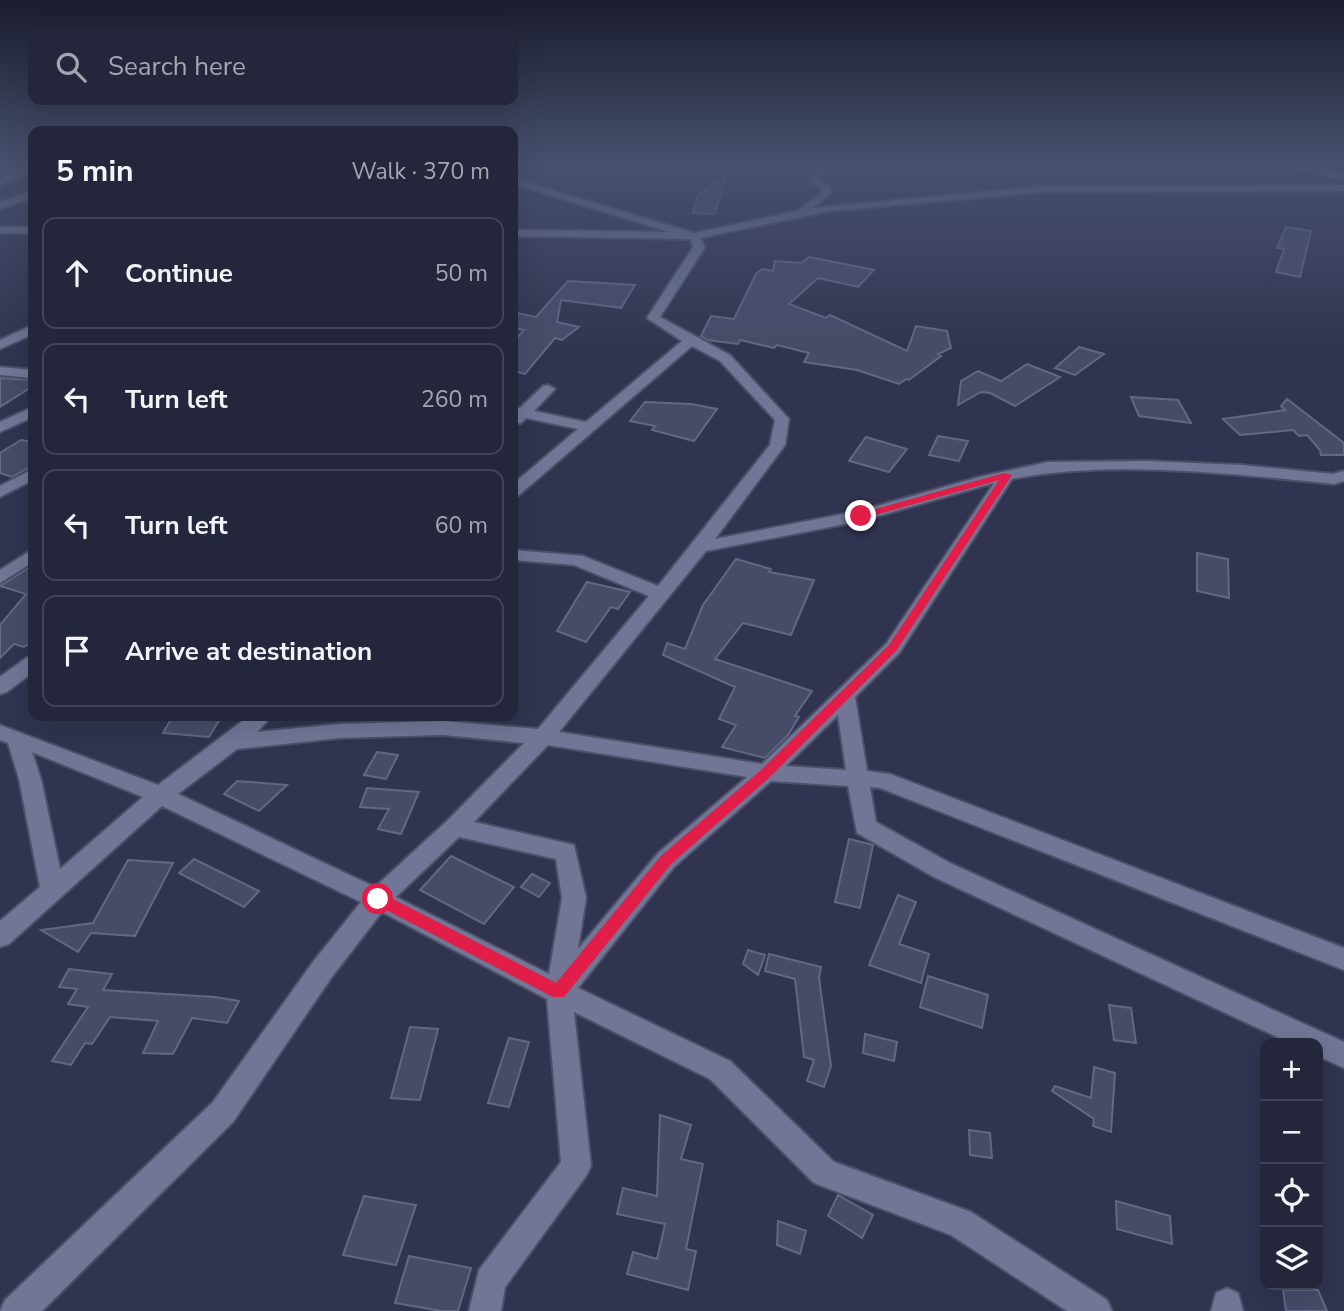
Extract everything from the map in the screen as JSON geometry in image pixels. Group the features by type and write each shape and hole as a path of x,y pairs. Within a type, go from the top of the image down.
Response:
{"street":[{"path":"657,227 697,242"},
{"path":"518,233 697,242 749,227"},
{"path":"0,230 28,230"},
{"path":"16,1311 223,1112 322,970 378,899 455,827 543,737 700,547 776,445 782,419 725,358 653,318 697,242"},
{"path":"0,345 28,331"},
{"path":"518,488 691,340"},
{"path":"0,371 28,374"},
{"path":"518,414 548,389"},
{"path":"0,428 28,414"},
{"path":"518,416 590,427"},
{"path":"700,547 861,516 1007,475 1048,467 1146,466 1241,470 1334,479 1344,476"},
{"path":"559,992 666,860 766,774 892,648 1007,475"},
{"path":"0,492 28,477"},
{"path":"518,555 577,560 660,594"},
{"path":"0,578 28,558"},
{"path":"0,687 28,667"},
{"path":"845,695 865,828 942,870 1344,1055"},
{"path":"0,936 160,794 233,743 257,721"},
{"path":"233,743 340,731 443,728 543,737 732,766 766,774 882,780 1344,958"},
{"path":"8,735 160,794 378,899 559,992 720,1070 824,1172 960,1223 1096,1311"},
{"path":"8,735 30,779 52,889"},
{"path":"455,827 566,852 574,898 559,992 576,1166 491,1281 485,1311"}],"building":[{"path":"1286,227 1311,231 1300,277 1276,272 1284,249 1277,248"},
{"path":"809,257 874,270 858,287 818,278 789,304 826,318 830,315 907,351 916,326 947,331 951,348 938,354 941,356 909,380 899,384 857,370 804,362 809,353 777,345 774,348 740,340 738,344 707,340 701,336 711,316 734,319 756,274 762,269 773,271 775,261 801,263"},
{"path":"568,281 635,285 621,308 561,300 557,322 579,327 562,340 555,338 525,374 518,372 518,337 524,330 518,329 518,313 536,317"},
{"path":"1079,347 1104,354 1075,375 1055,368"},
{"path":"1027,364 1060,377 1015,406 990,393 981,392 958,405 961,381 978,371 1001,381"},
{"path":"0,378 28,380 28,389 0,407"},
{"path":"1131,397 1178,400 1191,423 1139,416"},
{"path":"1287,399 1344,443 1344,455 1321,455 1307,435 1299,436 1293,430 1240,435 1223,419 1285,410 1281,406"},
{"path":"645,402 691,404 717,409 694,441 652,430 655,426 630,421"},
{"path":"938,436 968,441 959,461 929,455"},
{"path":"866,437 907,449 889,472 849,461"},
{"path":"21,440 28,441 28,468 12,477 0,473 0,453"},
{"path":"1197,553 1228,559 1229,598 1197,591"},
{"path":"736,559 771,569 769,572 814,580 791,635 743,623 715,659 812,691 795,716 799,717 788,735 765,758 722,747 736,725 719,719 735,687 663,655 667,643 685,649 703,605"},
{"path":"28,568 28,644 24,647 14,644 0,658 0,625 26,594 0,586"},
{"path":"587,582 630,592 618,609 611,607 586,642 557,631"},
{"path":"170,721 219,721 209,737 163,733"},
{"path":"377,752 398,755 386,779 364,775"},
{"path":"237,781 287,785 259,811 224,794"},
{"path":"367,788 419,792 401,834 378,829 389,809 360,807"},
{"path":"849,839 873,845 860,908 835,902"},
{"path":"451,856 514,887 484,924 420,890"},
{"path":"194,859 259,891 244,907 179,873"},
{"path":"128,860 173,863 135,936 91,933 78,952 41,930 93,923"},
{"path":"532,874 550,883 539,897 521,887"},
{"path":"898,895 916,902 899,944 929,954 921,983 869,965"},
{"path":"748,950 765,955 758,975 743,964"},
{"path":"769,954 821,967 819,978 831,1066 824,1087 807,1081 814,1060 804,1057 795,979 765,971"},
{"path":"69,969 112,974 103,990 239,1001 227,1023 192,1018 173,1054 143,1053 158,1021 110,1017 92,1044 85,1043 71,1065 52,1061 88,1007 68,1004 77,989 59,987"},
{"path":"928,976 988,995 982,1028 920,1007"},
{"path":"1109,1005 1131,1008 1136,1043 1114,1040"},
{"path":"410,1027 438,1029 420,1100 391,1098"},
{"path":"865,1034 897,1042 894,1061 863,1053"},
{"path":"509,1038 529,1042 509,1107 488,1103"},
{"path":"1094,1067 1115,1073 1111,1132 1093,1126 1094,1119 1052,1091 1055,1086 1091,1098"},
{"path":"660,1115 691,1125 681,1159 703,1164 686,1249 696,1251 688,1290 627,1274 633,1252 657,1259 665,1224 617,1214 623,1188 657,1196"},
{"path":"969,1130 990,1133 992,1158 970,1155"},
{"path":"838,1195 873,1215 862,1238 828,1216"},
{"path":"364,1196 416,1205 396,1265 343,1255"},
{"path":"1116,1201 1170,1216 1172,1244 1117,1229"},
{"path":"778,1221 806,1231 800,1254 777,1245"},
{"path":"409,1256 471,1268 458,1311 441,1311 395,1303"},
{"path":"1283,1290 1318,1290 1327,1311 1286,1311"}],"route":[{"path":"378,899 559,992 666,860 766,774 892,648 1007,475 861,516"}]}
